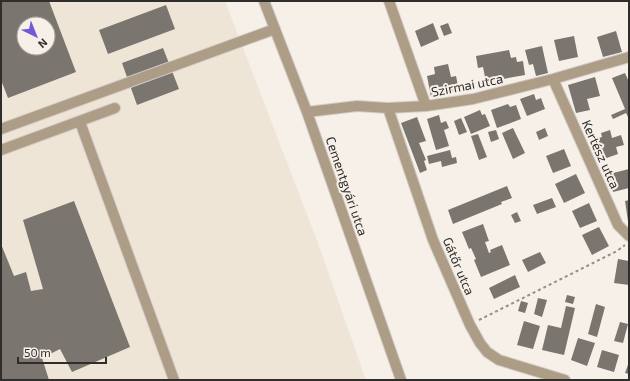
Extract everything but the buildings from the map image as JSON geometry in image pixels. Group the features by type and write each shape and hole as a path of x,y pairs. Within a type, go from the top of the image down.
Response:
{"street":[{"name":"Cementgyári utca","path":"264,1 276,28 307,112 401,380"},
{"path":"389,1 426,106"},
{"path":"1,129 276,28"},
{"name":"Szirmai utca","path":"307,112 357,106 388,108 426,106 472,99 553,79 629,57"},
{"name":"Kertész utca","path":"553,79 618,225 629,236"},
{"path":"1,150 115,108"},
{"name":"Gátőr utca","path":"388,108 434,240 470,325 480,343 488,352 499,360 564,380"},
{"path":"80,122 174,380"}],"path":[{"path":"470,325 617,251 629,242"}],"shaded area":[{"path":"1,1 225,1 318,243 366,380 1,380"}]}
